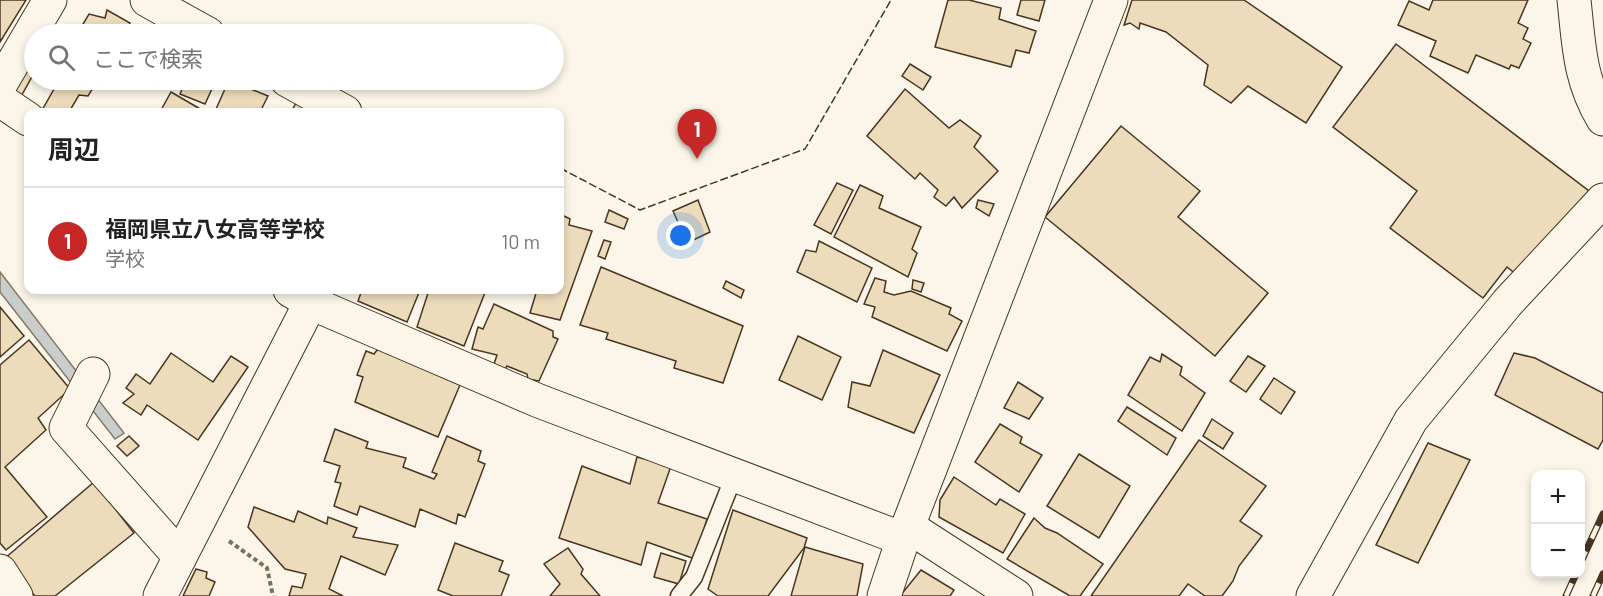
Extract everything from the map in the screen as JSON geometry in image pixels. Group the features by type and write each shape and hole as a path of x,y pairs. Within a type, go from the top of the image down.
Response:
{"street":[{"path":"36,24 50,0"},
{"path":"147,0 190,24"},
{"path":"884,596 906,533 1112,0"},
{"path":"1574,0 1582,73 1589,96 1603,119"},
{"path":"0,86 24,45"},
{"path":"305,90 338,108"},
{"path":"0,100 24,116"},
{"path":"1313,596 1411,420 1508,302 1603,200"},
{"path":"160,596 306,294 539,401 735,476 906,533 1016,596"},
{"path":"86,388 66,428 180,557"},
{"path":"0,571 16,596"}],"lane":[{"path":"679,596 694,577 735,476"}],"path":[{"path":"198,520 267,568 273,596"}],"shaded area":[{"path":"0,272 124,433 115,439 0,292"}],"building":[{"path":"0,0 26,0 0,42"},
{"path":"948,0 969,0 1001,8 999,19 1036,31 1029,53 1016,50 1011,67 935,47"},
{"path":"1021,0 1045,0 1039,21 1017,15"},
{"path":"1132,0 1244,0 1342,67 1306,123 1248,86 1231,103 1204,85 1208,65 1166,32 1140,23 1139,29 1130,23 1124,25"},
{"path":"1433,0 1528,0 1518,23 1528,28 1523,39 1531,43 1519,68 1511,65 1509,69 1476,55 1468,73 1430,56 1436,41 1398,25 1409,1 1429,10"},
{"path":"107,10 130,23 83,24 89,14 105,18"},
{"path":"1396,44 1589,191 1522,279 1507,267 1483,298 1390,228 1417,191 1333,127"},
{"path":"910,64 931,77 923,90 902,76"},
{"path":"24,66 25,90 19,100 6,94"},
{"path":"905,89 949,128 960,120 981,136 974,147 998,171 962,208 954,197 946,206 934,197 938,190 920,173 915,179 867,136"},
{"path":"53,90 92,90 88,96 79,95 71,108 43,108"},
{"path":"182,90 211,90 205,104 180,94"},
{"path":"225,90 253,90 268,96 262,108 216,108"},
{"path":"171,92 199,108 162,108"},
{"path":"296,103 305,108 293,108"},
{"path":"1121,126 1200,191 1178,217 1268,293 1215,356 1045,217"},
{"path":"837,183 853,190 831,234 814,225"},
{"path":"860,185 883,196 879,208 921,227 912,249 917,253 908,277 834,237"},
{"path":"698,200 710,232 687,243 673,211"},
{"path":"978,200 994,204 989,216 976,208"},
{"path":"609,210 628,219 624,229 605,222"},
{"path":"564,216 570,219 569,225 592,231 560,320 530,313 536,294 564,294"},
{"path":"604,240 611,242 605,259 598,256"},
{"path":"819,241 872,268 857,302 797,272 806,250 816,252"},
{"path":"601,267 743,326 723,383 674,368 676,361 606,339 608,333 580,325"},
{"path":"875,278 886,281 884,292 894,295 911,291 951,308 949,314 962,321 947,351 872,317 875,307 864,304"},
{"path":"913,280 924,283 921,292 912,289"},
{"path":"726,281 744,290 741,298 723,288"},
{"path":"361,294 418,294 407,322 358,301"},
{"path":"428,294 484,294 464,346 417,327"},
{"path":"494,304 553,331 553,337 558,339 539,381 528,379 527,374 507,366 504,371 493,367 497,355 472,349 478,327 483,329"},
{"path":"0,307 24,336 0,357"},
{"path":"798,336 841,357 822,400 779,380"},
{"path":"29,340 70,389 38,418 46,430 5,467 47,517 6,550 0,543 0,365"},
{"path":"378,349 460,385 438,437 355,402 363,377 357,375 366,351 374,354"},
{"path":"883,350 940,375 914,433 848,407 852,382 870,386"},
{"path":"171,353 213,382 231,356 248,367 198,440 147,405 141,415 123,403 134,394 126,388 136,374 150,384"},
{"path":"1514,353 1535,358 1603,393 1603,440 1598,449 1495,395"},
{"path":"1162,354 1182,367 1180,375 1205,393 1182,431 1128,395 1150,357 1160,362"},
{"path":"1248,356 1265,366 1246,392 1230,381"},
{"path":"1274,378 1295,392 1281,414 1260,399"},
{"path":"1018,382 1043,398 1029,419 1004,408"},
{"path":"1127,407 1176,438 1167,455 1118,421"},
{"path":"1212,419 1233,433 1223,449 1203,436"},
{"path":"1000,424 1022,437 1020,443 1042,455 1019,492 975,462"},
{"path":"335,429 368,442 366,448 406,458 403,467 434,479 437,474 432,472 447,436 481,451 478,461 485,464 465,517 458,514 456,524 420,509 415,527 360,506 357,515 334,506 341,483 335,482 340,466 324,461"},
{"path":"129,436 139,446 127,456 117,446"},
{"path":"1199,440 1266,486 1240,521 1262,536 1239,566 1233,581 1222,596 1205,596 1188,584 1179,596 1091,596"},
{"path":"1428,443 1470,460 1418,563 1376,545"},
{"path":"1079,454 1130,486 1099,538 1047,506"},
{"path":"637,457 671,466 658,503 707,519 695,559 647,542 641,565 559,538 582,466 630,484"},
{"path":"954,477 996,505 1000,499 1025,514 1003,553 939,517 940,500"},
{"path":"94,482 134,533 55,596 35,596 4,559"},
{"path":"254,507 294,522 298,511 327,524 328,517 357,528 353,537 398,545 385,575 341,556 329,589 343,596 289,596 292,586 302,588 306,574 285,569 248,527"},
{"path":"733,510 807,538 804,548 768,596 718,596 708,589"},
{"path":"1034,518 1045,528 1057,533 1103,564 1080,596 1070,596 1007,559"},
{"path":"455,543 503,561 499,571 509,575 501,596 453,596 438,590"},
{"path":"805,547 863,564 857,596 791,596"},
{"path":"568,548 583,569 581,574 600,596 550,596 560,584 544,564"},
{"path":"661,553 686,561 679,584 654,577"},
{"path":"196,569 207,572 206,578 215,582 209,596 183,596"},
{"path":"921,570 954,590 950,596 900,596"}],"railway":[{"path":"1585,553 1603,514"},
{"path":"1593,596 1603,574"},
{"path":"1566,596 1574,578"}],"fence":[{"path":"564,170 640,210 805,149 891,0"}],"place":[{"name":"福岡県立八女高等学校","path":"697,159"}]}
